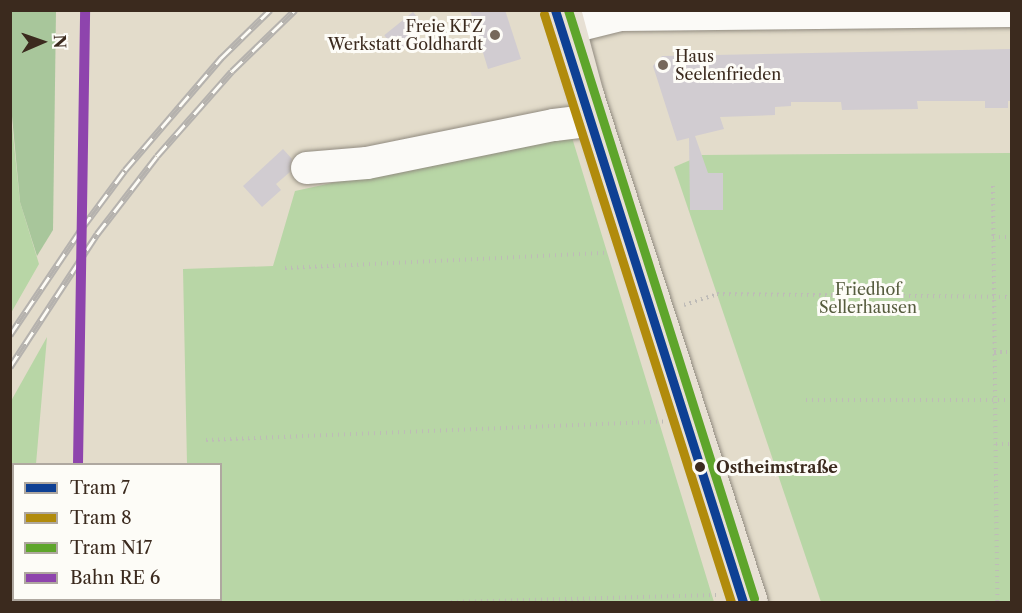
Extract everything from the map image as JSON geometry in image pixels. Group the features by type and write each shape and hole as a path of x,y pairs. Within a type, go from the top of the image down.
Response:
{"main road":[{"path":"566,19 595,120 751,603"}],"street":[{"path":"566,19 620,15 1011,11"},
{"path":"308,168 368,163 554,125 595,120"}],"path":[{"path":"993,186 997,603"},
{"path":"993,237 1011,237"},
{"path":"285,268 607,253"},
{"path":"717,294 1011,297"},
{"path":"994,352 1011,352"},
{"path":"806,400 1011,400"},
{"path":"206,440 659,422"},
{"path":"996,444 1011,444"},
{"path":"451,603 712,595"}],"green space":[{"path":"10,11 56,11 53,230 37,256 20,202 11,106"},
{"path":"10,106 20,202 39,264 11,313"},
{"path":"570,131 714,602 190,602 222,601 222,463 187,463 183,269 273,266 295,191"},
{"name":"Friedhof Sellerhausen","path":"1011,153 1011,602 821,602 674,167 702,155"},
{"path":"47,337 36,463 12,463 12,601 29,602 11,602 11,401"}],"building":[{"name":"Freie KFZ Werkstatt Goldhardt","path":"470,10 505,10 521,59 488,69"},
{"path":"413,12 427,29 398,52 384,35"},
{"path":"1011,49 1011,101 1008,101 1008,108 985,108 985,101 917,101 918,109 842,110 841,102 791,102 791,106 775,107 775,115 720,117 724,129 695,136 708,173 723,173 723,210 690,210 689,138 677,141 653,66 662,56"},
{"path":"283,149 292,159 290,172 276,184 281,190 262,207 243,186"}],"railway":[{"path":"10,335 82,228 125,170 221,58 270,10"},
{"path":"10,367 97,234 157,156 232,71 295,10"}],"tram line":[{"name":"7","path":"555,10 743,602"},
{"name":"N17","path":"568,10 754,598"},
{"name":"8","path":"544,14 731,602"}],"transit line":[{"path":"78,463 85,10"}],"place":[{"name":"Freie KFZ Werkstatt Goldhardt","path":"495,35"},
{"name":"Haus Seelenfrieden","path":"663,65"},
{"name":"Ostheimstraße","path":"700,467"}]}
